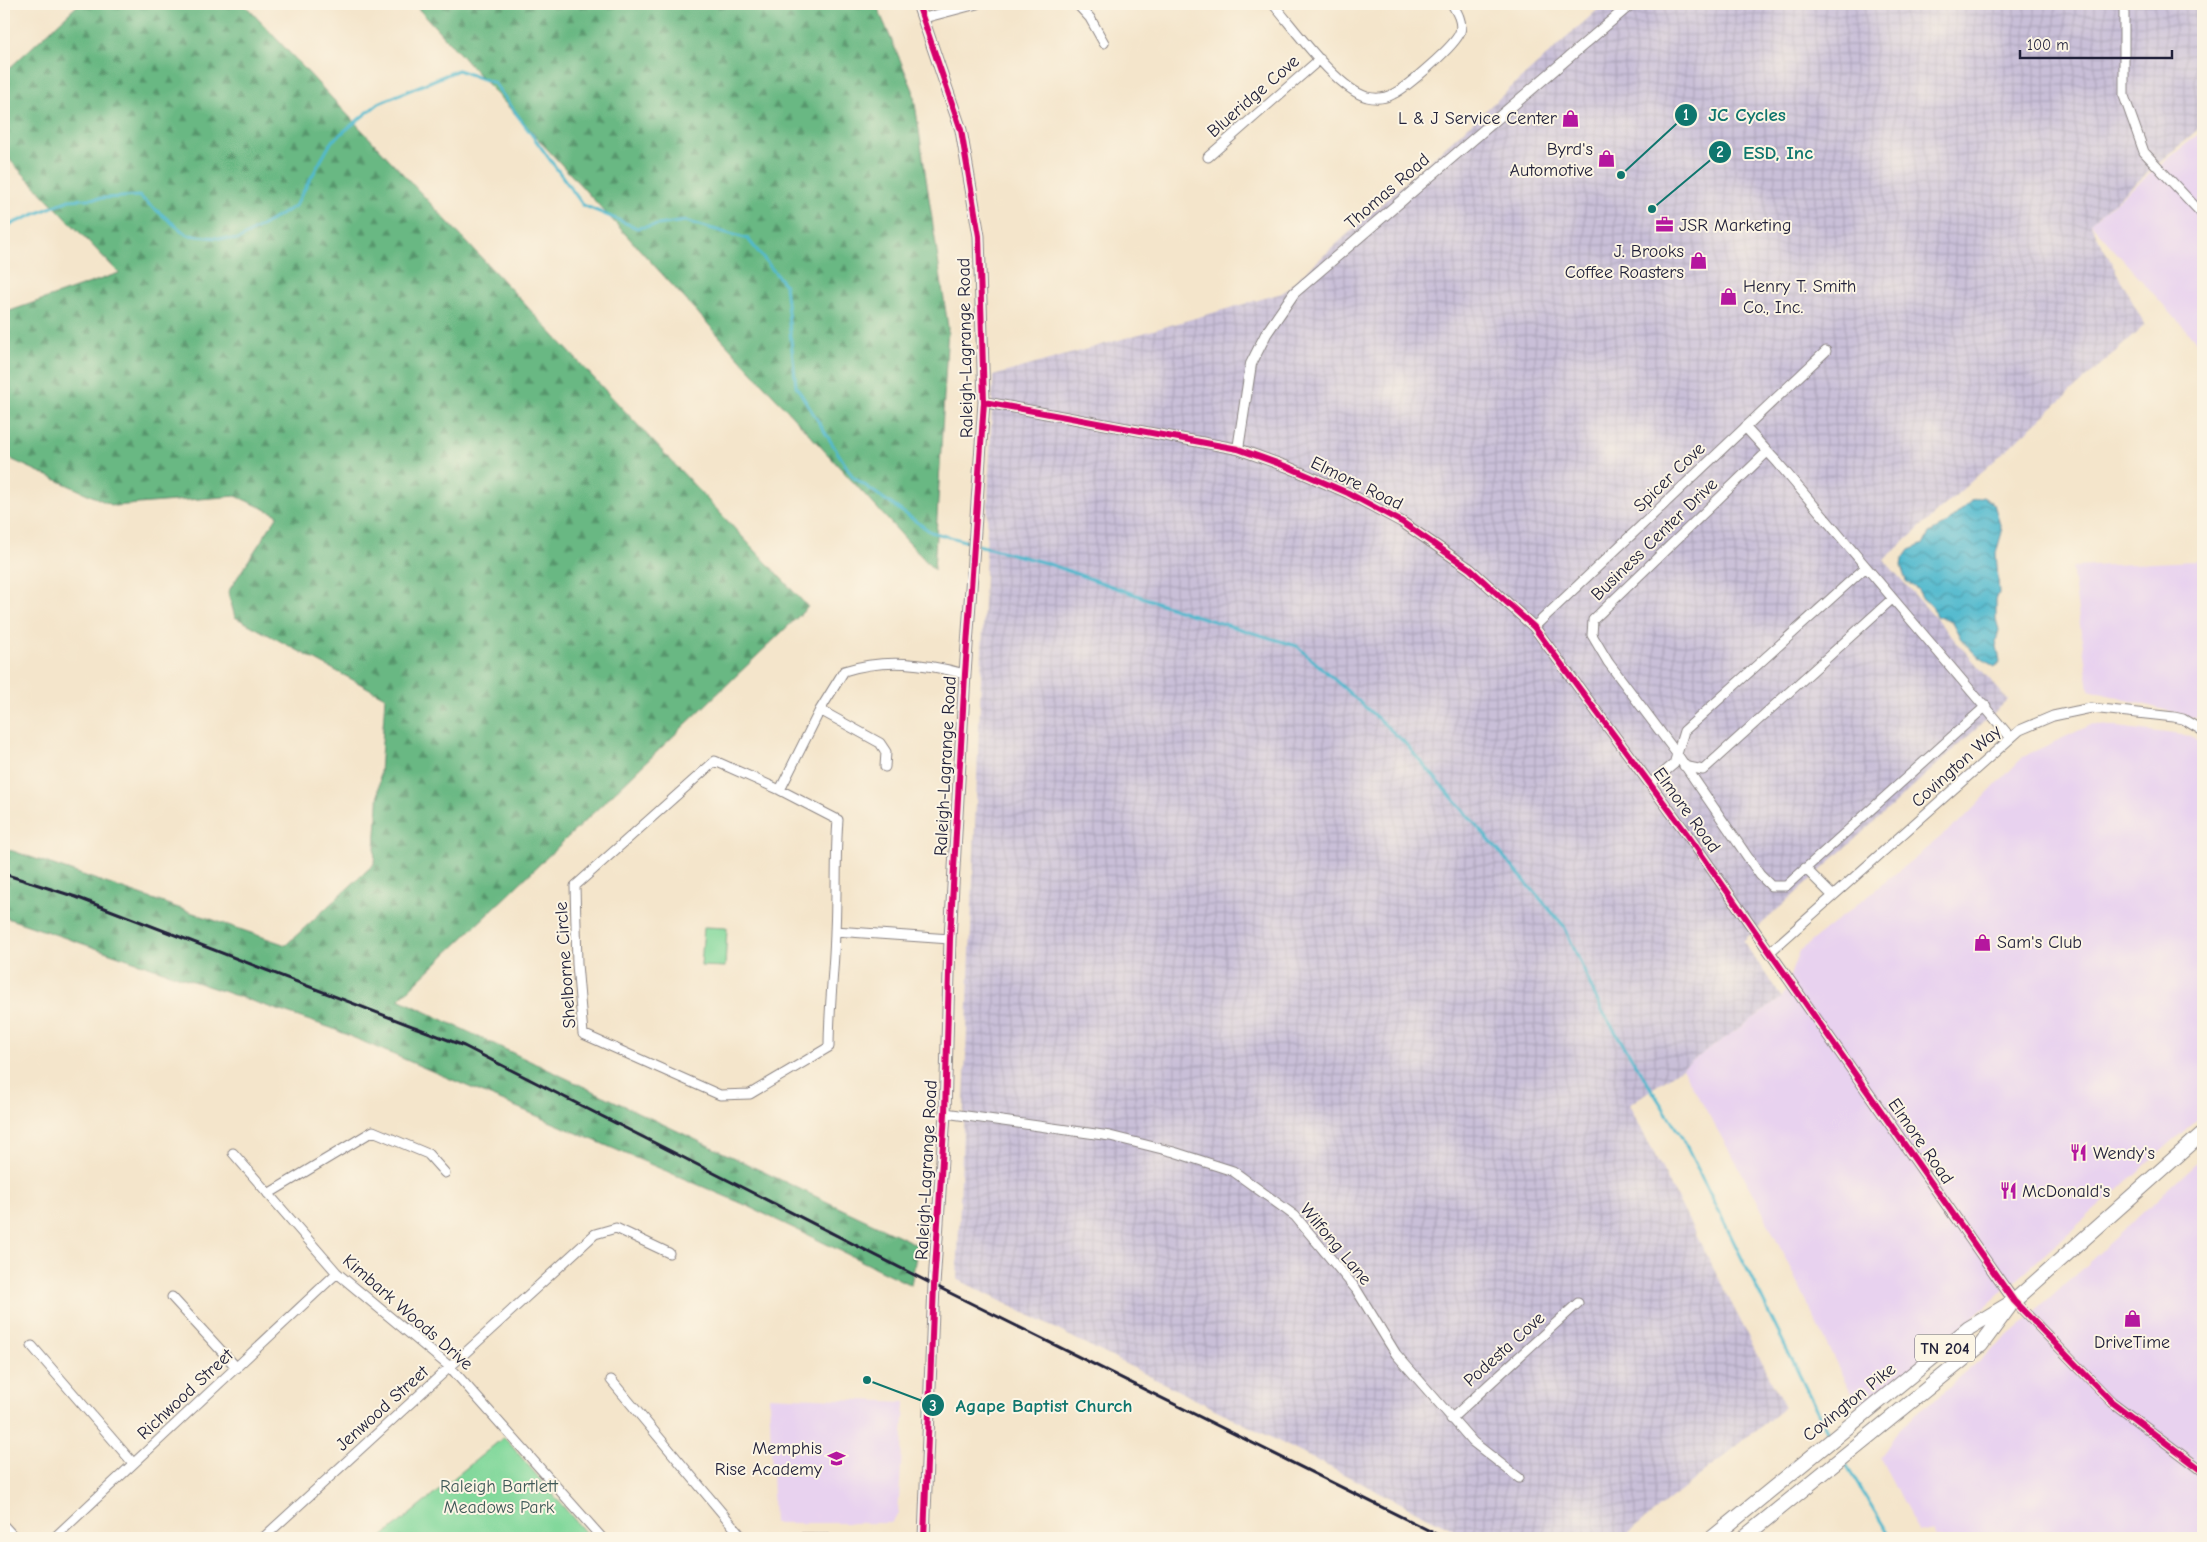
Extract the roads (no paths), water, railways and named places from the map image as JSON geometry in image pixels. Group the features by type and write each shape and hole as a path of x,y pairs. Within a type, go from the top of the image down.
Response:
{"main road":[{"name":"Raleigh-Lagrange Road","path":"918,4 961,130 979,236 984,402 965,674 950,938 945,1112 934,1295 924,1538"},
{"name":"Covington Pike","path":"1712,1538 1969,1328 2014,1301 2203,1133"},
{"name":"Covington Pike","path":"1743,1538 1981,1345 2014,1301"}],"street":[{"path":"924,18 977,4"},
{"path":"1077,4 1090,18 1104,43"},
{"path":"1273,4 1320,59 1353,92 1368,97 1382,98 1402,90 1453,44 1460,32 1459,15 1452,4"},
{"name":"Thomas Road","path":"1238,449 1251,364 1266,334 1294,293 1631,4"},
{"path":"2124,4 2124,96 2144,152 2203,215"},
{"name":"Blueridge Cove","path":"1208,157 1320,59"},
{"name":"Spicer Cove","path":"1534,627 1826,351"},
{"name":"Elmore Road","path":"984,402 1238,449 1288,467 1348,493 1402,522 1470,569 1534,627 1650,784 1770,952 2014,1301 2112,1402 2203,1471"},
{"path":"1745,427 1986,706 2011,738"},
{"name":"Business Center Drive","path":"1767,452 1593,620 1592,636 1608,662 1677,754 1760,876 1771,886 1786,886 1805,868"},
{"path":"1650,784 1674,764 1684,731 1866,567"},
{"path":"1674,764 1703,770 1892,599"},
{"path":"780,790 820,710 844,671 858,666 888,662 922,664 965,674"},
{"path":"1832,896 1805,868 1986,706"},
{"name":"Covington Way","path":"1770,952 2020,730 2053,716 2091,708 2174,717 2183,719 2203,731"},
{"path":"820,710 880,743 886,752 885,768"},
{"name":"Shelborne Circle","path":"715,761 780,790 838,820 829,1047 750,1094 720,1096 583,1034 577,964 575,886 715,761"},
{"path":"835,931 950,938"},
{"name":"Wilfong Lane","path":"945,1112 1110,1136 1174,1152 1233,1171 1295,1216 1356,1289 1396,1354 1473,1442 1519,1478"},
{"path":"268,1194 373,1130 428,1154 445,1173"},
{"name":"Kimbark Woods Drive","path":"233,1153 337,1274 450,1367 602,1538"},
{"name":"Jenwood Street","path":"263,1538 595,1234 616,1228 669,1254"},
{"name":"Richwood Street","path":"54,1538 337,1274"},
{"path":"172,1297 237,1368"},
{"name":"Podesta Cove","path":"1452,1419 1578,1303"},
{"path":"32,1346 134,1463"},
{"path":"612,1380 743,1538"},
{"path":"4,1526 15,1538"},
{"path":"786,1538 826,1538"}],"water":[{"path":"1983,497 1994,504 2002,532 1996,553 1999,593 1996,600 1996,619 1999,630 1996,641 2000,661 1995,667 1976,655 1961,639 1952,622 1936,616 1932,606 1923,599 1918,590 1906,581 1901,566 1902,560 1909,550 1924,544 1929,533 1946,524 1972,500"}],"waterway":[{"path":"4,227 69,200 139,196 187,235 238,240 295,206 332,141 379,103 458,70 494,83 583,205 637,228 685,221 748,239 785,285 796,386 853,477 931,532 972,543"},
{"path":"978,545 1046,563 1187,613 1297,646 1403,741 1564,926 1601,1009 1684,1141 1830,1437"},
{"path":"1844,1461 1891,1538"}],"railway":[{"path":"4,874 76,897 464,1046 934,1285 1444,1538"}],"place":[{"name":"L & J Service Center","path":"1571,118"},
{"name":"Byrd's Automotive","path":"1607,159"},
{"name":"JC Cycles","path":"1621,175"},
{"name":"ESD, Inc","path":"1652,209"},
{"name":"JSR Marketing","path":"1665,225"},
{"name":"J. Brooks Coffee Roasters","path":"1698,261"},
{"name":"Henry T. Smith Co., Inc.","path":"1729,296"},
{"name":"Sam's Club","path":"1983,942"},
{"name":"Wendy's","path":"2079,1153"},
{"name":"McDonald's","path":"2008,1191"},
{"name":"DriveTime","path":"2132,1319"},
{"name":"Agape Baptist Church","path":"867,1380"},
{"name":"Memphis Rise Academy","path":"836,1458"}],"park label":[{"name":"Raleigh Bartlett Meadows Park","path":"499,1496"}]}
